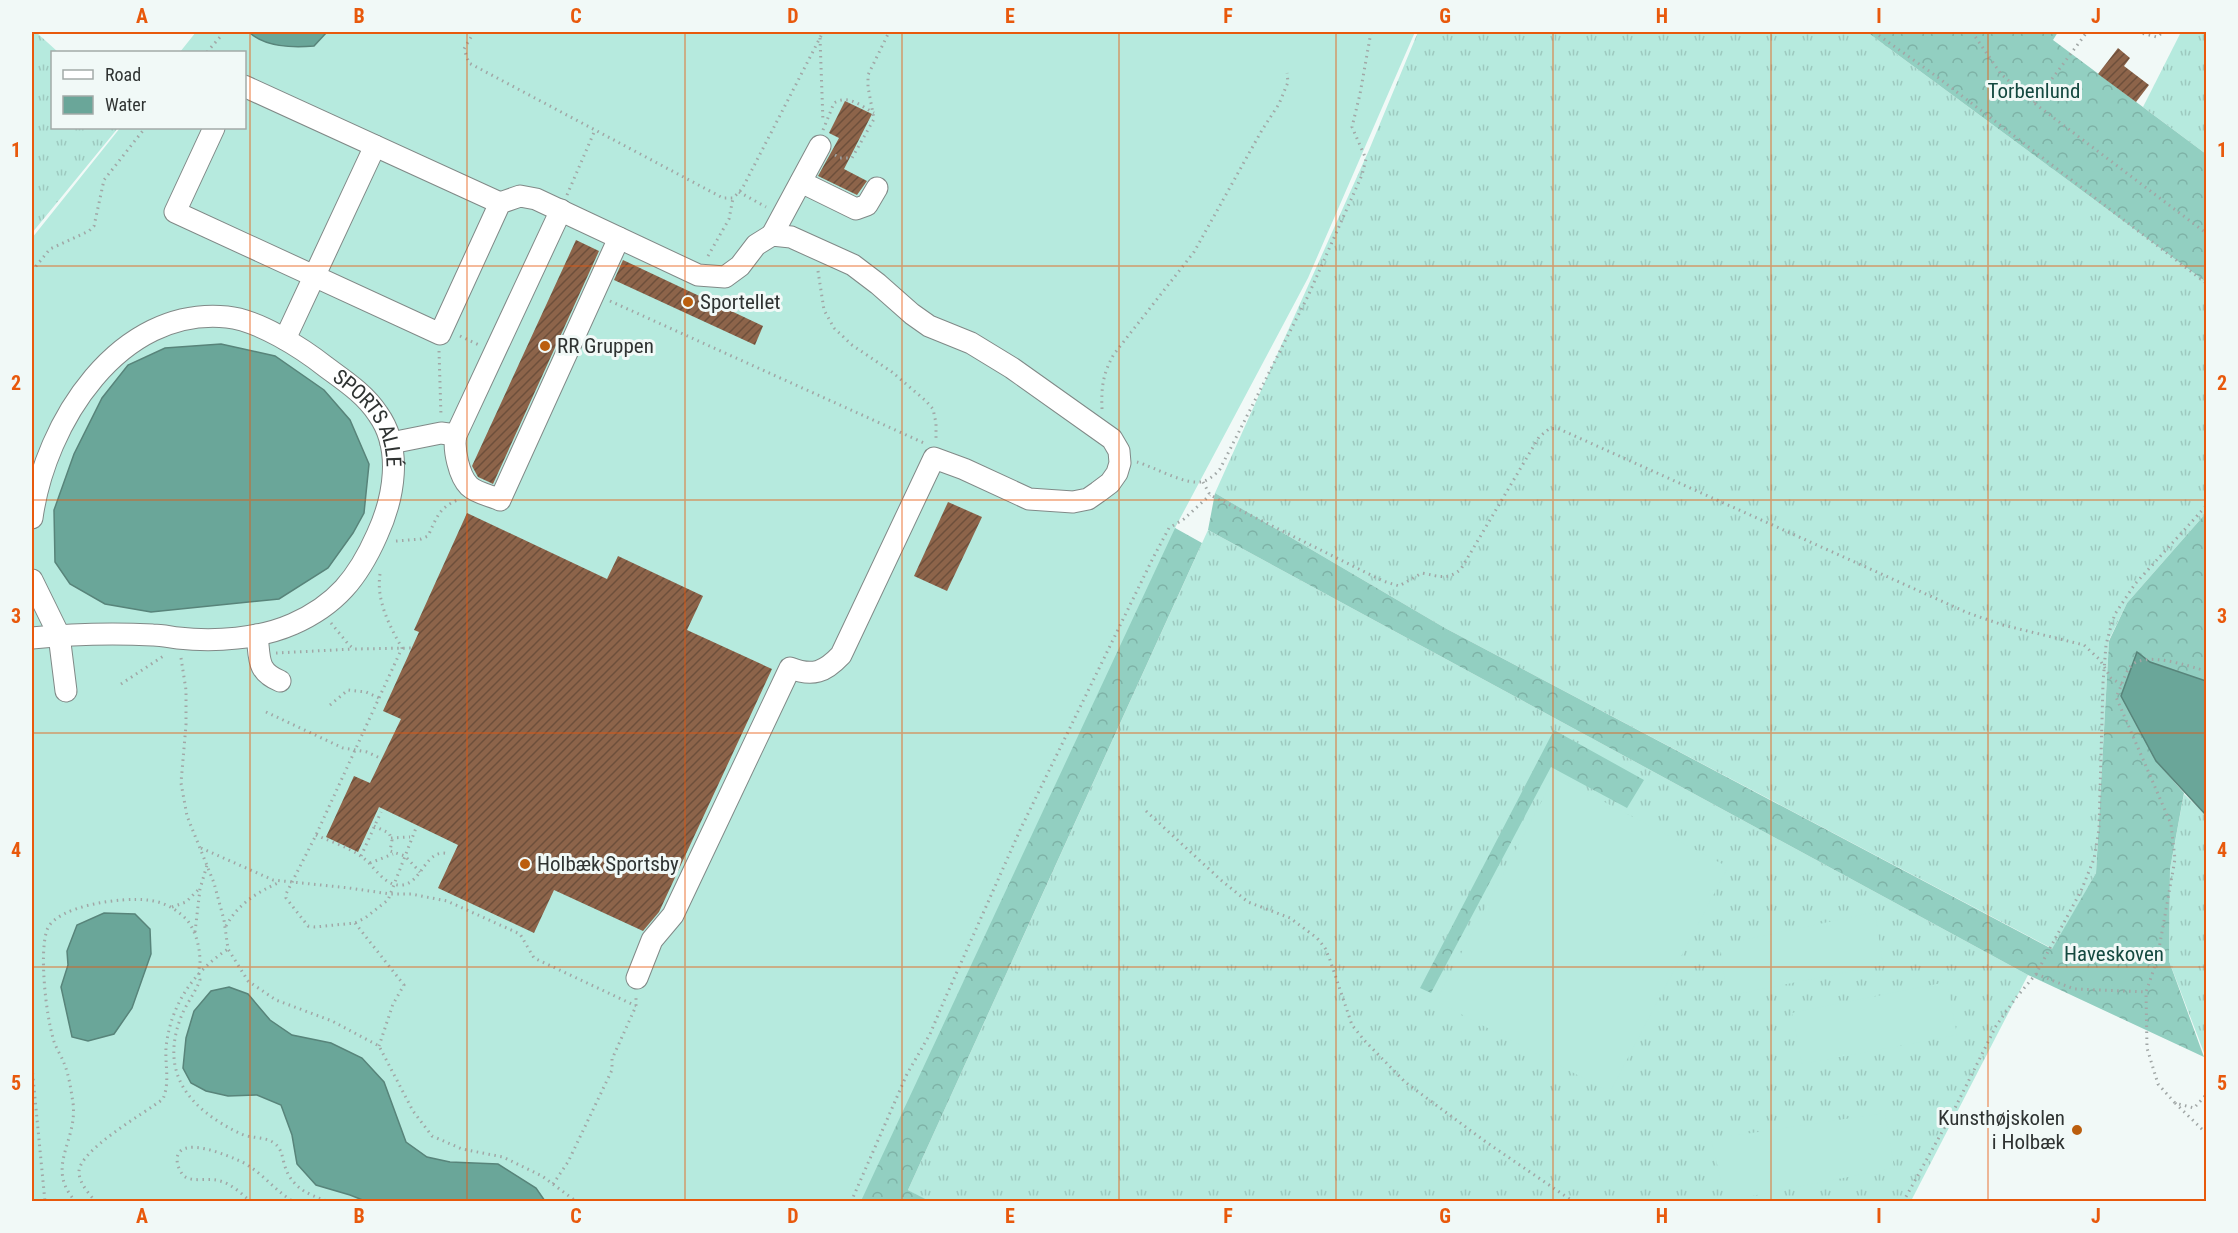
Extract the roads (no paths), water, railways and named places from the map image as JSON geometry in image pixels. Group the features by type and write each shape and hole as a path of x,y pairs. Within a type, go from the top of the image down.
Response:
{"street":[{"path":"246,87 500,203"},
{"path":"214,129 175,212 441,331 500,203 520,195 530,196 698,275 725,277 740,266 756,245 772,235 820,146"},
{"path":"285,339 375,146"},
{"path":"801,182 856,209 867,205 877,188"},
{"path":"449,434 495,353 561,210"},
{"path":"637,978 652,940 673,915 790,668 806,673 818,672 830,667 841,655 934,458 1029,499 1073,502 1088,499 1104,488 1117,473 1120,463 1119,451 1112,440 1002,362 971,343 929,326 852,264 791,237 772,235"},
{"path":"449,434 454,444 458,463 469,486 500,500 619,238"},
{"name":"SPORTS ALLÉ","path":"32,519 44,468 64,423 93,377 125,346 160,325 199,316 230,317 265,330 300,347 358,391 378,413 391,443 394,467 387,509 380,530 361,568 348,586 322,609 258,644 123,634 59,635 32,638"},
{"path":"391,443 449,434"},
{"path":"32,580 59,635 66,691"},
{"path":"258,644 264,672 280,681"}],"water":[{"path":"249,32 327,32 314,46 297,47 271,44"},
{"path":"221,344 275,356 324,390 350,420 369,464 364,513 328,568 279,599 151,612 105,604 70,584 55,562 54,510 74,454 102,398 128,365 165,348"},
{"path":"2137,652 2150,662 2206,681 2206,815 2156,761 2121,696"},
{"path":"104,913 135,914 150,929 151,954 132,1008 114,1034 88,1041 72,1037 61,987 68,965 67,951 77,925"},
{"path":"229,987 248,994 270,1020 292,1035 331,1043 362,1058 384,1082 406,1142 427,1157 450,1162 498,1164 536,1188 545,1201 365,1201 316,1185 297,1164 292,1135 281,1105 257,1095 228,1096 206,1091 191,1083 183,1068 186,1038 194,1011 211,991"}],"place":[{"name":"Sportellet","path":"688,302"},
{"name":"RR Gruppen","path":"545,346"},
{"name":"Holbæk Sportsby","path":"525,864"},
{"name":"Kunsthøjskolen i Holbæk","path":"2077,1130"}],"park label":[{"name":"Torbenlund","path":"2034,91"},
{"name":"Haveskoven","path":"2114,954"}]}
